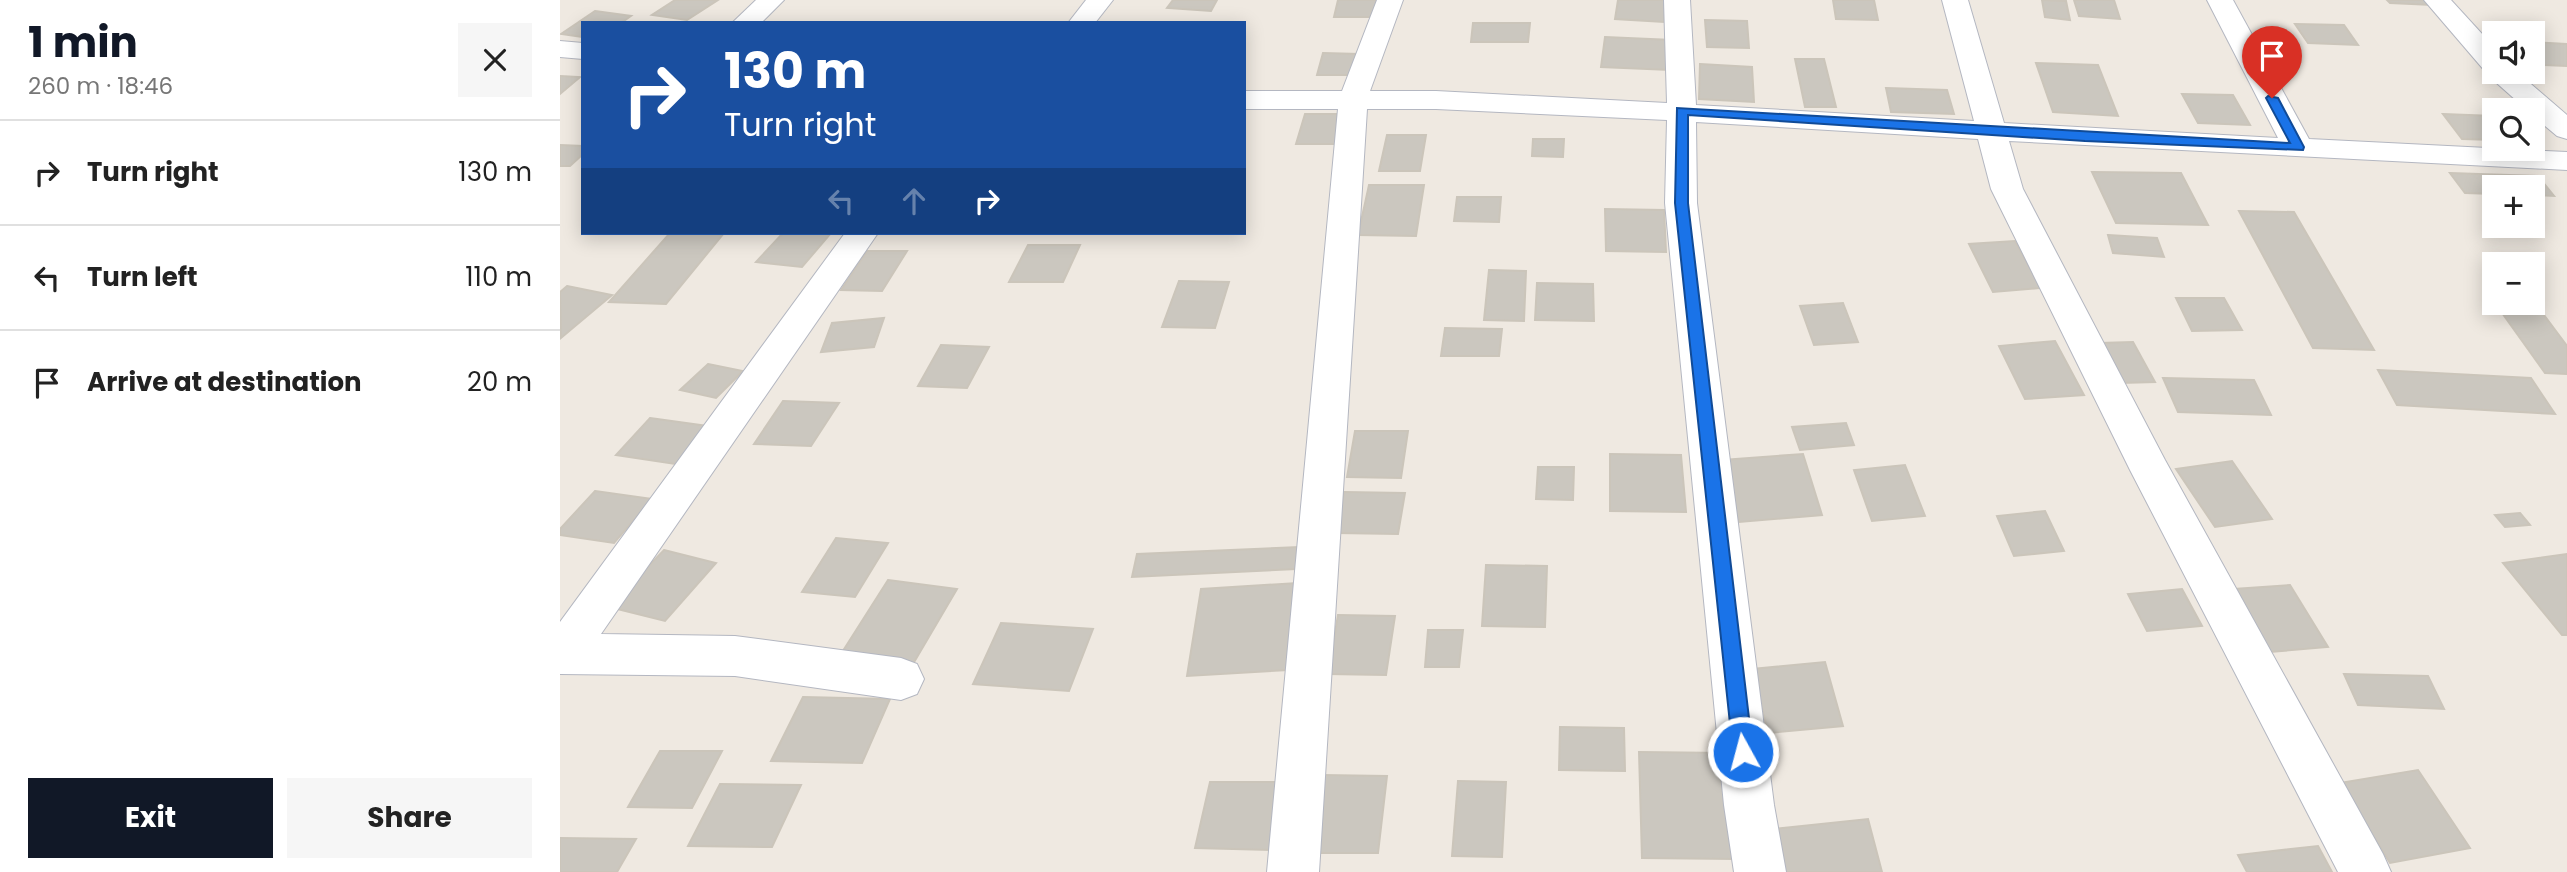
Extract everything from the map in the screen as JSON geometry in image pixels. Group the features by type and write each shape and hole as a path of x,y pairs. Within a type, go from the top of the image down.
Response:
{"street":[{"path":"747,21 771,0"},
{"path":"1083,21 1100,0"},
{"path":"1293,872 1353,100 1390,0"},
{"path":"1677,0 1682,66 1681,203 1716,528 1749,805 1760,872"},
{"path":"1955,0 2007,189 2150,470 2365,872"},
{"path":"2220,0 2298,147"},
{"path":"2437,0 2482,51"},
{"path":"560,49 581,51"},
{"path":"2515,84 2567,130"},
{"path":"1246,100 1436,100 1682,111 1992,131 2567,161"},
{"path":"561,654 861,235"},
{"path":"561,654 736,656 901,679"}],"building":[{"path":"675,0 718,0 687,20 652,15"},
{"path":"1173,0 1217,0 1211,11 1167,8"},
{"path":"1338,0 1380,0 1376,17 1334,17"},
{"path":"1618,0 1666,0 1664,22 1615,19"},
{"path":"1833,0 1874,0 1878,20 1836,19"},
{"path":"2042,0 2066,1 2070,20 2045,17"},
{"path":"2074,0 2114,0 2120,19 2079,16"},
{"path":"2387,0 2427,0 2431,5 2390,3"},
{"path":"595,11 631,16 624,21 581,21 581,37 561,34"},
{"path":"1705,20 1747,21 1749,48 1707,47"},
{"path":"1473,23 1530,23 1528,42 1471,42"},
{"path":"2295,24 2344,25 2358,45 2308,43"},
{"path":"1605,37 1672,40 1670,70 1601,67"},
{"path":"2545,43 2567,44 2567,66 2545,65"},
{"path":"1323,53 1359,54 1354,75 1317,75"},
{"path":"1795,59 1824,59 1836,107 1805,107"},
{"path":"2036,63 2098,65 2118,116 2053,112"},
{"path":"1700,64 1752,67 1754,102 1699,99"},
{"path":"560,76 580,77 560,94"},
{"path":"1886,88 1947,90 1954,114 1891,112"},
{"path":"2182,94 2233,95 2250,125 2198,123"},
{"path":"1305,114 1343,114 1336,144 1296,144"},
{"path":"2443,114 2482,116 2482,140 2462,139"},
{"path":"1387,135 1426,135 1420,171 1379,171"},
{"path":"1533,139 1564,139 1563,157 1532,156"},
{"path":"560,145 581,146 581,156 570,166 560,166"},
{"path":"2092,172 2181,173 2208,225 2116,223"},
{"path":"2450,173 2509,175 2482,175 2482,194 2465,193"},
{"path":"1369,185 1424,185 1416,236 1358,235"},
{"path":"2545,185 2554,196 2545,196"},
{"path":"1457,197 1501,197 1499,222 1454,221"},
{"path":"1605,209 1664,210 1666,252 1606,251"},
{"path":"2239,211 2294,212 2374,350 2313,348"},
{"path":"668,235 722,235 666,304 609,302"},
{"path":"781,235 829,235 802,267 756,262"},
{"path":"2108,235 2157,238 2164,257 2113,253"},
{"path":"2015,241 2041,288 1993,292 1969,244"},
{"path":"1028,245 1080,245 1063,282 1009,282"},
{"path":"867,251 907,251 882,291 841,290"},
{"path":"1489,270 1526,271 1524,321 1484,320"},
{"path":"1179,281 1229,282 1215,328 1162,327"},
{"path":"1537,283 1593,284 1594,321 1535,320"},
{"path":"567,286 612,295 561,338 560,292"},
{"path":"2176,298 2224,298 2242,330 2192,331"},
{"path":"1843,303 1858,342 1814,345 1800,306"},
{"path":"2504,315 2544,315 2567,346 2567,374 2545,373"},
{"path":"884,318 874,347 821,352 832,323"},
{"path":"1445,328 1502,329 1499,356 1441,356"},
{"path":"2055,341 2084,395 2025,399 1999,346"},
{"path":"2133,342 2155,382 2120,383 2100,343"},
{"path":"941,345 989,347 967,388 918,386"},
{"path":"708,364 743,371 716,398 680,390"},
{"path":"2378,370 2531,378 2555,414 2397,405"},
{"path":"2163,378 2254,380 2271,415 2178,412"},
{"path":"783,401 839,403 811,446 754,444"},
{"path":"650,418 715,427 682,465 616,455"},
{"path":"1846,423 1854,445 1800,450 1792,427"},
{"path":"1355,431 1408,431 1401,478 1347,477"},
{"path":"1610,454 1681,455 1686,512 1610,511"},
{"path":"1803,454 1822,515 1739,522 1723,460"},
{"path":"2232,461 2272,519 2215,527 2176,469"},
{"path":"1905,465 1925,516 1872,521 1854,470"},
{"path":"1538,467 1574,467 1573,500 1536,499"},
{"path":"595,491 652,499 614,543 560,535 560,529"},
{"path":"1344,492 1405,493 1398,534 1337,533"},
{"path":"2045,511 2064,551 2014,556 1997,516"},
{"path":"2520,513 2530,525 2505,527 2495,515"},
{"path":"836,538 888,543 855,597 802,592"},
{"path":"1299,547 1296,569 1132,577 1137,554"},
{"path":"664,550 716,563 665,621 609,607"},
{"path":"2567,554 2567,635 2562,635 2503,563"},
{"path":"1486,565 1547,566 1545,627 1482,626"},
{"path":"888,580 957,589 913,664 841,654"},
{"path":"1297,583 1288,670 1187,676 1201,589"},
{"path":"2290,585 2328,647 2270,652 2235,589"},
{"path":"2182,589 2202,626 2147,631 2128,594"},
{"path":"1338,615 1395,616 1386,675 1328,674"},
{"path":"1001,623 1093,629 1069,691 973,684"},
{"path":"1428,630 1463,630 1459,667 1425,667"},
{"path":"1825,662 1843,726 1768,733 1753,669"},
{"path":"2344,674 2428,676 2444,709 2358,705"},
{"path":"803,697 890,699 862,763 771,761"},
{"path":"1560,727 1624,728 1625,771 1559,770"},
{"path":"660,751 722,751 692,808 628,807"},
{"path":"1639,752 1727,753 1735,859 1642,858"},
{"path":"2418,770 2470,848 2390,863 2340,783"},
{"path":"1322,775 1387,776 1378,853 1309,853"},
{"path":"1458,781 1506,782 1502,857 1452,856"},
{"path":"1210,782 1283,782 1271,850 1195,848"},
{"path":"720,784 801,785 772,847 688,846"},
{"path":"1868,819 1882,872 1784,872 1774,829"},
{"path":"560,838 636,839 617,872 560,872"},
{"path":"2318,846 2332,872 2247,872 2238,855"}],"route":[{"path":"1743,752 1681,203 1682,111 2085,137 2298,147 2272,98"}]}
